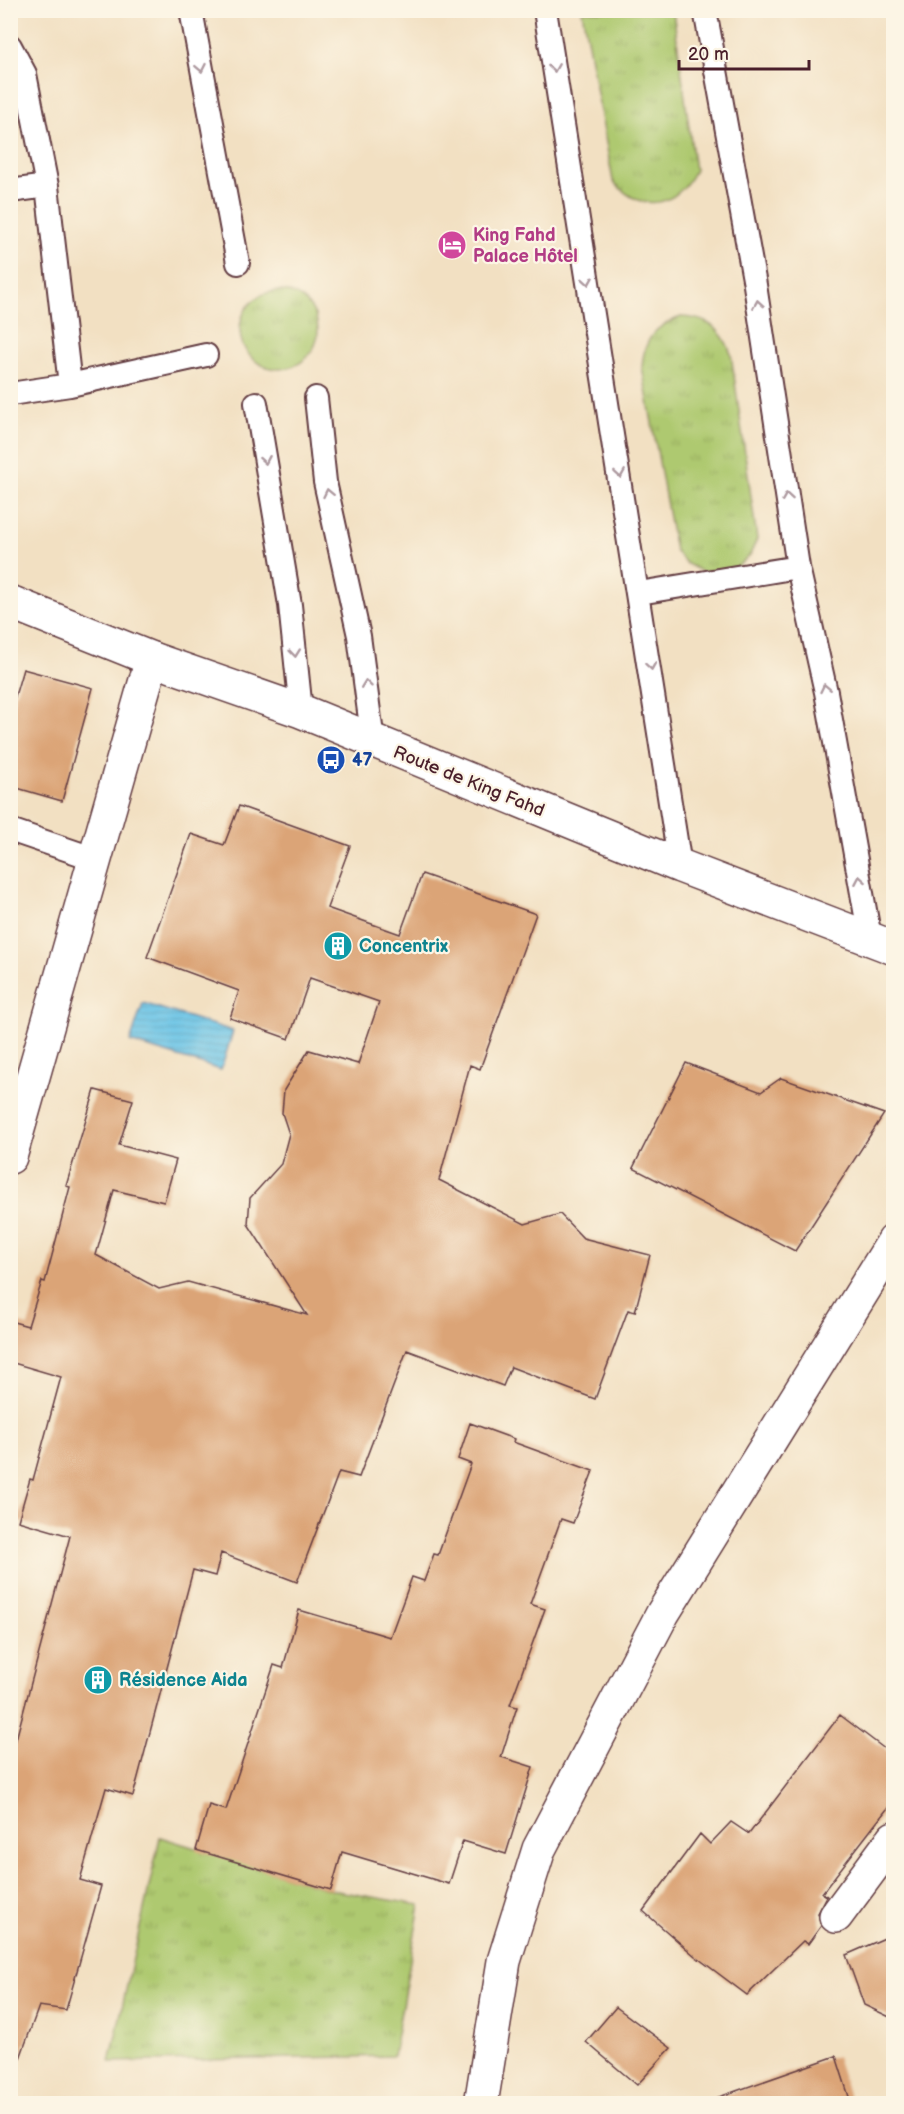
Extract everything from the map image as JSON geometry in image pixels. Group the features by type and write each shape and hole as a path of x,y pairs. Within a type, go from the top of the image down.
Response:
{"street":[{"name":"Route de King Fahd","path":"10,602 152,658 301,711 681,866 882,943"},
{"path":"10,1157 152,658"},
{"path":"481,2103 504,1961 539,1849 663,1614 894,1241"},
{"path":"836,1916 894,1838"}],"lane":[{"path":"191,10 238,263"},
{"path":"545,10 681,866"},
{"path":"705,10 755,285 798,567 882,943"},
{"path":"10,46 25,74 47,186 70,386"},
{"path":"10,191 47,186"},
{"path":"10,394 70,386 206,355"},
{"path":"316,398 326,482 359,636 373,742"},
{"path":"256,403 290,605 301,711"},
{"path":"639,593 798,567"},
{"path":"10,830 95,859"}],"green space":[{"path":"582,11 673,11 695,170 687,183 668,199 647,202 635,199 613,181"},
{"path":"279,291 294,294 306,303 315,315 318,330 315,345 306,357 294,366 279,369 264,366 252,357 243,345 240,330 243,315 252,303 264,294"},
{"path":"681,317 699,320 713,326 723,337 731,354 757,539 750,555 737,567 703,572 687,564 675,551 642,367 645,349 652,335 657,329"},
{"path":"160,1837 331,1890 420,1905 393,2056 110,2062"}],"water":[{"path":"143,1003 233,1031 221,1070 130,1042"}],"building":[{"path":"23,669 93,688 62,801 10,786 10,713"},
{"path":"239,806 350,846 327,908 400,934 422,874 536,914 480,1069 470,1065 439,1180 525,1224 560,1214 583,1238 650,1255 635,1312 628,1310 595,1399 511,1367 503,1386 407,1350 359,1477 339,1472 297,1582 221,1553 215,1576 193,1570 133,1796 106,1788 80,1880 101,1886 66,2010 39,2006 15,2072 10,2071 10,1762 70,1536 18,1521 30,1479 33,1480 61,1377 10,1362 10,1321 28,1326 42,1281 45,1282 70,1187 66,1186 95,1090 133,1100 119,1145 176,1160 164,1202 114,1190 96,1255 159,1289 188,1282 307,1315 248,1224 250,1198 281,1164 289,1134 282,1113 284,1090 309,1050 358,1064 379,1002 310,978 289,1039 230,1018 239,991 147,957 191,834 224,845"},
{"path":"686,1063 761,1092 781,1078 884,1114 795,1251 633,1168"},
{"path":"470,1423 514,1439 513,1442 593,1471 573,1523 561,1519 530,1604 545,1609 510,1705 517,1707 501,1757 533,1767 506,1854 463,1841 449,1884 342,1852 331,1890 196,1850 209,1805 226,1810 274,1665 283,1668 299,1610 390,1637 412,1577 424,1581 434,1554 438,1555 471,1464 458,1459"},
{"path":"840,1715 894,1756 894,1800 822,1893 827,1896 818,1913 821,1926 808,1944 803,1941 747,1995 695,1956 643,1911 700,1834 710,1844 731,1822 749,1834"},
{"path":"894,1934 894,2019 864,2005 846,1955"},
{"path":"616,2007 671,2048 637,2085 586,2042"},
{"path":"836,2056 851,2103 717,2103 716,2098"}],"place":[{"name":"King Fahd Palace Hôtel","path":"452,245"},
{"name":"47","path":"331,760"},
{"name":"Concentrix","path":"338,946"},
{"name":"Résidence Aida","path":"98,1680"}]}
